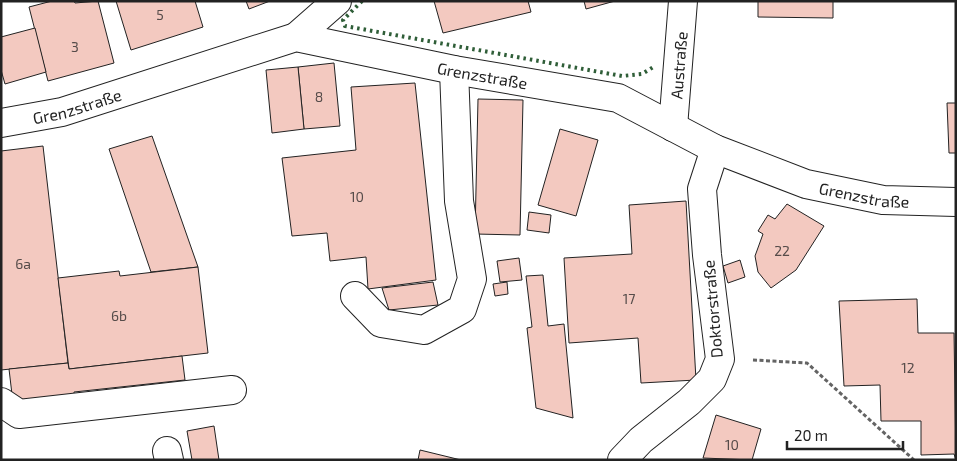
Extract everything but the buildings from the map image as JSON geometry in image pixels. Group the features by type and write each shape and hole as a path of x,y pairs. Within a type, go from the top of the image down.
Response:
{"street":[{"path":"296,37 336,1"},
{"name":"Austraße","path":"673,127 683,1"},
{"name":"Grenzstraße","path":"1,123 62,112 296,37 454,70 618,98 715,149 816,186 883,200 956,202"},
{"path":"355,296 381,323 424,330 462,309 472,279 459,201 454,70"},
{"name":"Doktorstraße","path":"622,460 641,440 690,402 712,380 720,359 707,255 702,188 715,149"},
{"path":"1,402 19,414 232,390"}],"path":[{"path":"720,359 807,363 914,460"}],"hedge":[{"path":"362,1 343,20 345,26 622,76 642,74 655,66"}]}
